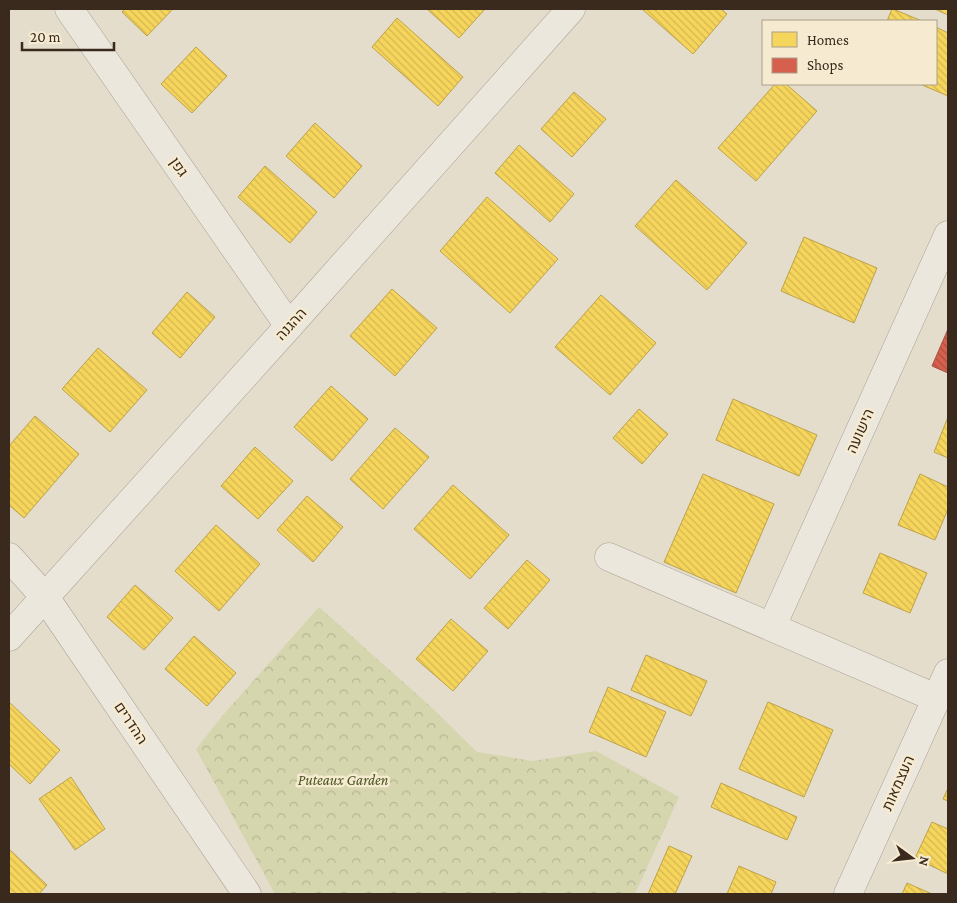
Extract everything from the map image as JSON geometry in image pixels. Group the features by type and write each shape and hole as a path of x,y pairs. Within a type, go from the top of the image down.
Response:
{"street":[{"name":"גפן","path":"69,9 289,326"},
{"name":"ההגנה","path":"9,637 571,9"},
{"name":"הישועה","path":"772,626 948,236"},
{"name":"ההדרים","path":"9,557 45,597 247,894"},
{"path":"609,557 936,698"},
{"name":"העצמאות","path":"848,894 948,673"}],"green space":[{"name":"Puteaux Garden","path":"319,607 429,705 477,752 533,761 596,751 679,797 635,894 275,894 196,749 223,715"}],"building: Homes":[{"path":"125,9 173,9 147,36 122,12"},
{"path":"427,9 485,9 459,38"},
{"path":"642,9 721,9 727,14 693,54"},
{"path":"893,9 920,20 887,20"},
{"path":"935,9 948,9 948,15"},
{"path":"397,18 463,77 438,106 372,47"},
{"path":"937,28 948,33 948,96 922,85 937,85"},
{"path":"196,47 227,76 192,113 161,84"},
{"path":"774,85 787,85 817,111 756,181 718,148"},
{"path":"574,92 606,119 572,157 541,129"},
{"path":"315,123 362,166 334,198 286,156"},
{"path":"519,145 574,194 550,222 495,173"},
{"path":"265,166 317,212 290,243 238,197"},
{"path":"676,180 747,243 707,290 635,226"},
{"path":"487,197 558,259 510,313 440,251"},
{"path":"804,237 877,268 854,323 781,291"},
{"path":"392,289 437,328 395,376 350,336"},
{"path":"187,292 215,317 180,358 152,333"},
{"path":"601,295 656,343 610,395 555,347"},
{"path":"98,348 147,390 110,432 62,389"},
{"path":"331,386 368,419 332,461 294,427"},
{"path":"733,399 817,435 799,476 716,440"},
{"path":"639,409 668,434 642,464 613,438"},
{"path":"35,416 79,454 24,518 9,505 9,446"},
{"path":"948,417 948,458 934,452"},
{"path":"395,428 429,457 383,509 350,479"},
{"path":"255,447 293,481 258,519 221,486"},
{"path":"703,474 774,504 736,593 664,562"},
{"path":"920,474 948,487 948,509 935,540 898,525"},
{"path":"453,485 509,535 470,579 414,529"},
{"path":"307,496 343,527 313,562 277,530"},
{"path":"216,525 260,564 219,611 175,571"},
{"path":"880,553 927,573 910,613 863,593"},
{"path":"527,560 550,580 508,629 484,608"},
{"path":"135,585 173,618 144,650 107,617"},
{"path":"451,619 488,651 453,691 416,659"},
{"path":"194,636 236,673 207,706 165,669"},
{"path":"646,655 707,681 691,716 631,690"},
{"path":"608,687 666,712 646,757 589,732"},
{"path":"9,702 60,750 30,784 9,764"},
{"path":"768,702 833,730 804,797 739,769"},
{"path":"71,777 105,829 75,850 39,799"},
{"path":"721,783 797,817 787,840 711,807"},
{"path":"948,788 948,801 943,799"},
{"path":"932,822 948,829 948,874 915,858"},
{"path":"669,846 692,856 675,894 648,894"},
{"path":"9,849 47,885 39,894 9,894"},
{"path":"739,866 776,882 771,894 727,894"},
{"path":"907,883 932,894 902,894"}],"building: Shops":[{"path":"948,329 948,373 932,366"}]}
